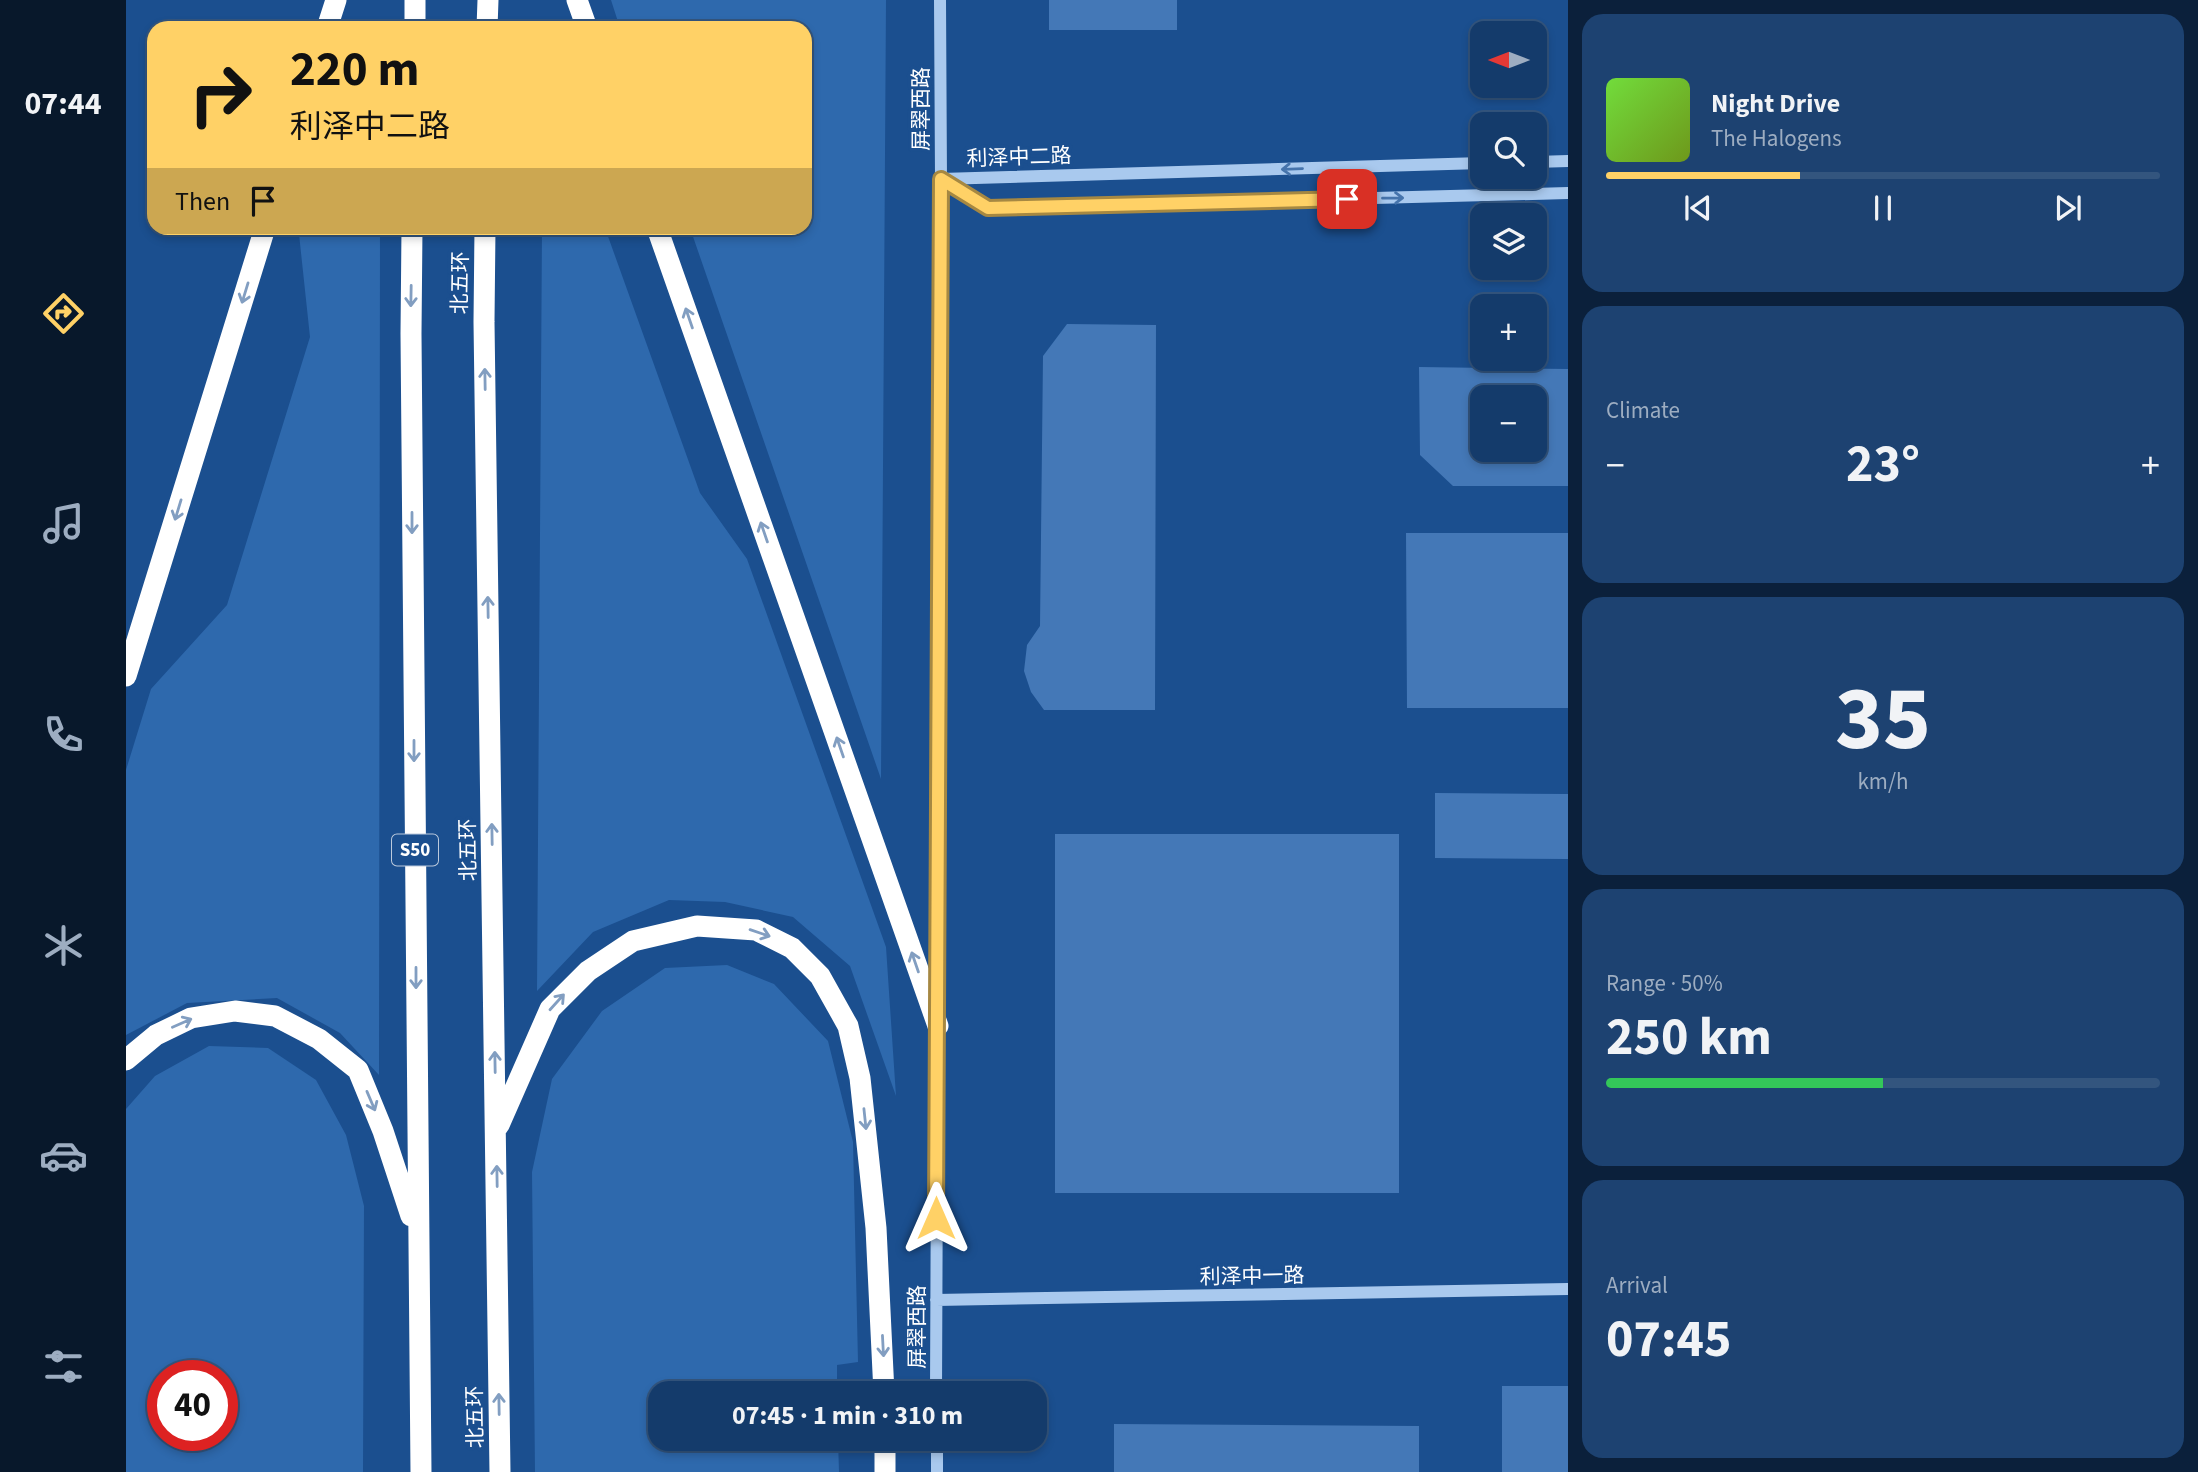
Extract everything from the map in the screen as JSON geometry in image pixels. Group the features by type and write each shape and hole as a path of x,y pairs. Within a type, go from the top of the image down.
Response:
{"highway":[{"path":"329,21 336,0"},
{"path":"415,0 415,21"},
{"path":"488,0 488,21"},
{"path":"578,0 585,21"},
{"path":"126,676 263,235"},
{"name":"S50","path":"412,235 421,1472"},
{"name":"北五环","path":"485,235 500,1472"},
{"path":"659,235 937,1026"},
{"path":"496,1130 550,1009 588,971 634,941 697,926 756,930 792,948 820,976 848,1026 860,1078 876,1228 883,1381"},
{"path":"126,1060 156,1035 191,1018 235,1011 275,1016 319,1039 358,1070 383,1131 418,1236"},
{"path":"885,1451 885,1472"}],"street":[{"name":"屏翠西路","path":"936,1381 940,0"},
{"path":"1547,162 1568,161"},
{"name":"利泽中二路","path":"941,179 1470,163"},
{"name":"利泽中二路","path":"941,179 988,208 1568,193"},
{"name":"利泽中一路","path":"936,1300 1568,1289"},
{"path":"937,1451 937,1472"}],"shaded area":[{"path":"611,0 886,0 881,779 692,235 812,235 812,21 618,21"},
{"path":"299,235 380,235 379,1075 340,1033 277,998 187,1003 126,1035 126,770 151,689 227,605 310,337"},
{"path":"542,235 608,235 700,493 747,559 886,947 896,1096 850,966 793,917 725,902 669,900 593,932 537,991"},
{"path":"727,965 774,984 828,1041 853,1142 858,1362 837,1365 837,1381 648,1381 648,1451 838,1451 839,1472 535,1472 532,1172 552,1079 602,1011 665,968"},
{"path":"209,1046 268,1048 316,1080 346,1135 364,1206 363,1472 126,1472 126,1109 155,1076"}],"building":[{"path":"1049,0 1177,0 1177,30 1049,30"},
{"path":"1067,324 1156,325 1155,710 1044,710 1031,692 1024,671 1027,645 1040,626 1043,356"},
{"path":"1419,367 1470,368 1470,371 1568,369 1568,486 1453,486 1420,455"},
{"path":"1406,533 1568,533 1568,708 1407,708"},
{"path":"1435,793 1568,794 1568,859 1435,858"},
{"path":"1055,834 1399,834 1399,1193 1055,1193"},
{"path":"1502,1386 1568,1386 1568,1472 1502,1472"},
{"path":"1114,1424 1419,1426 1419,1472 1114,1472"}],"route":[{"path":"936,1218 941,179 988,208 1347,199"}]}
